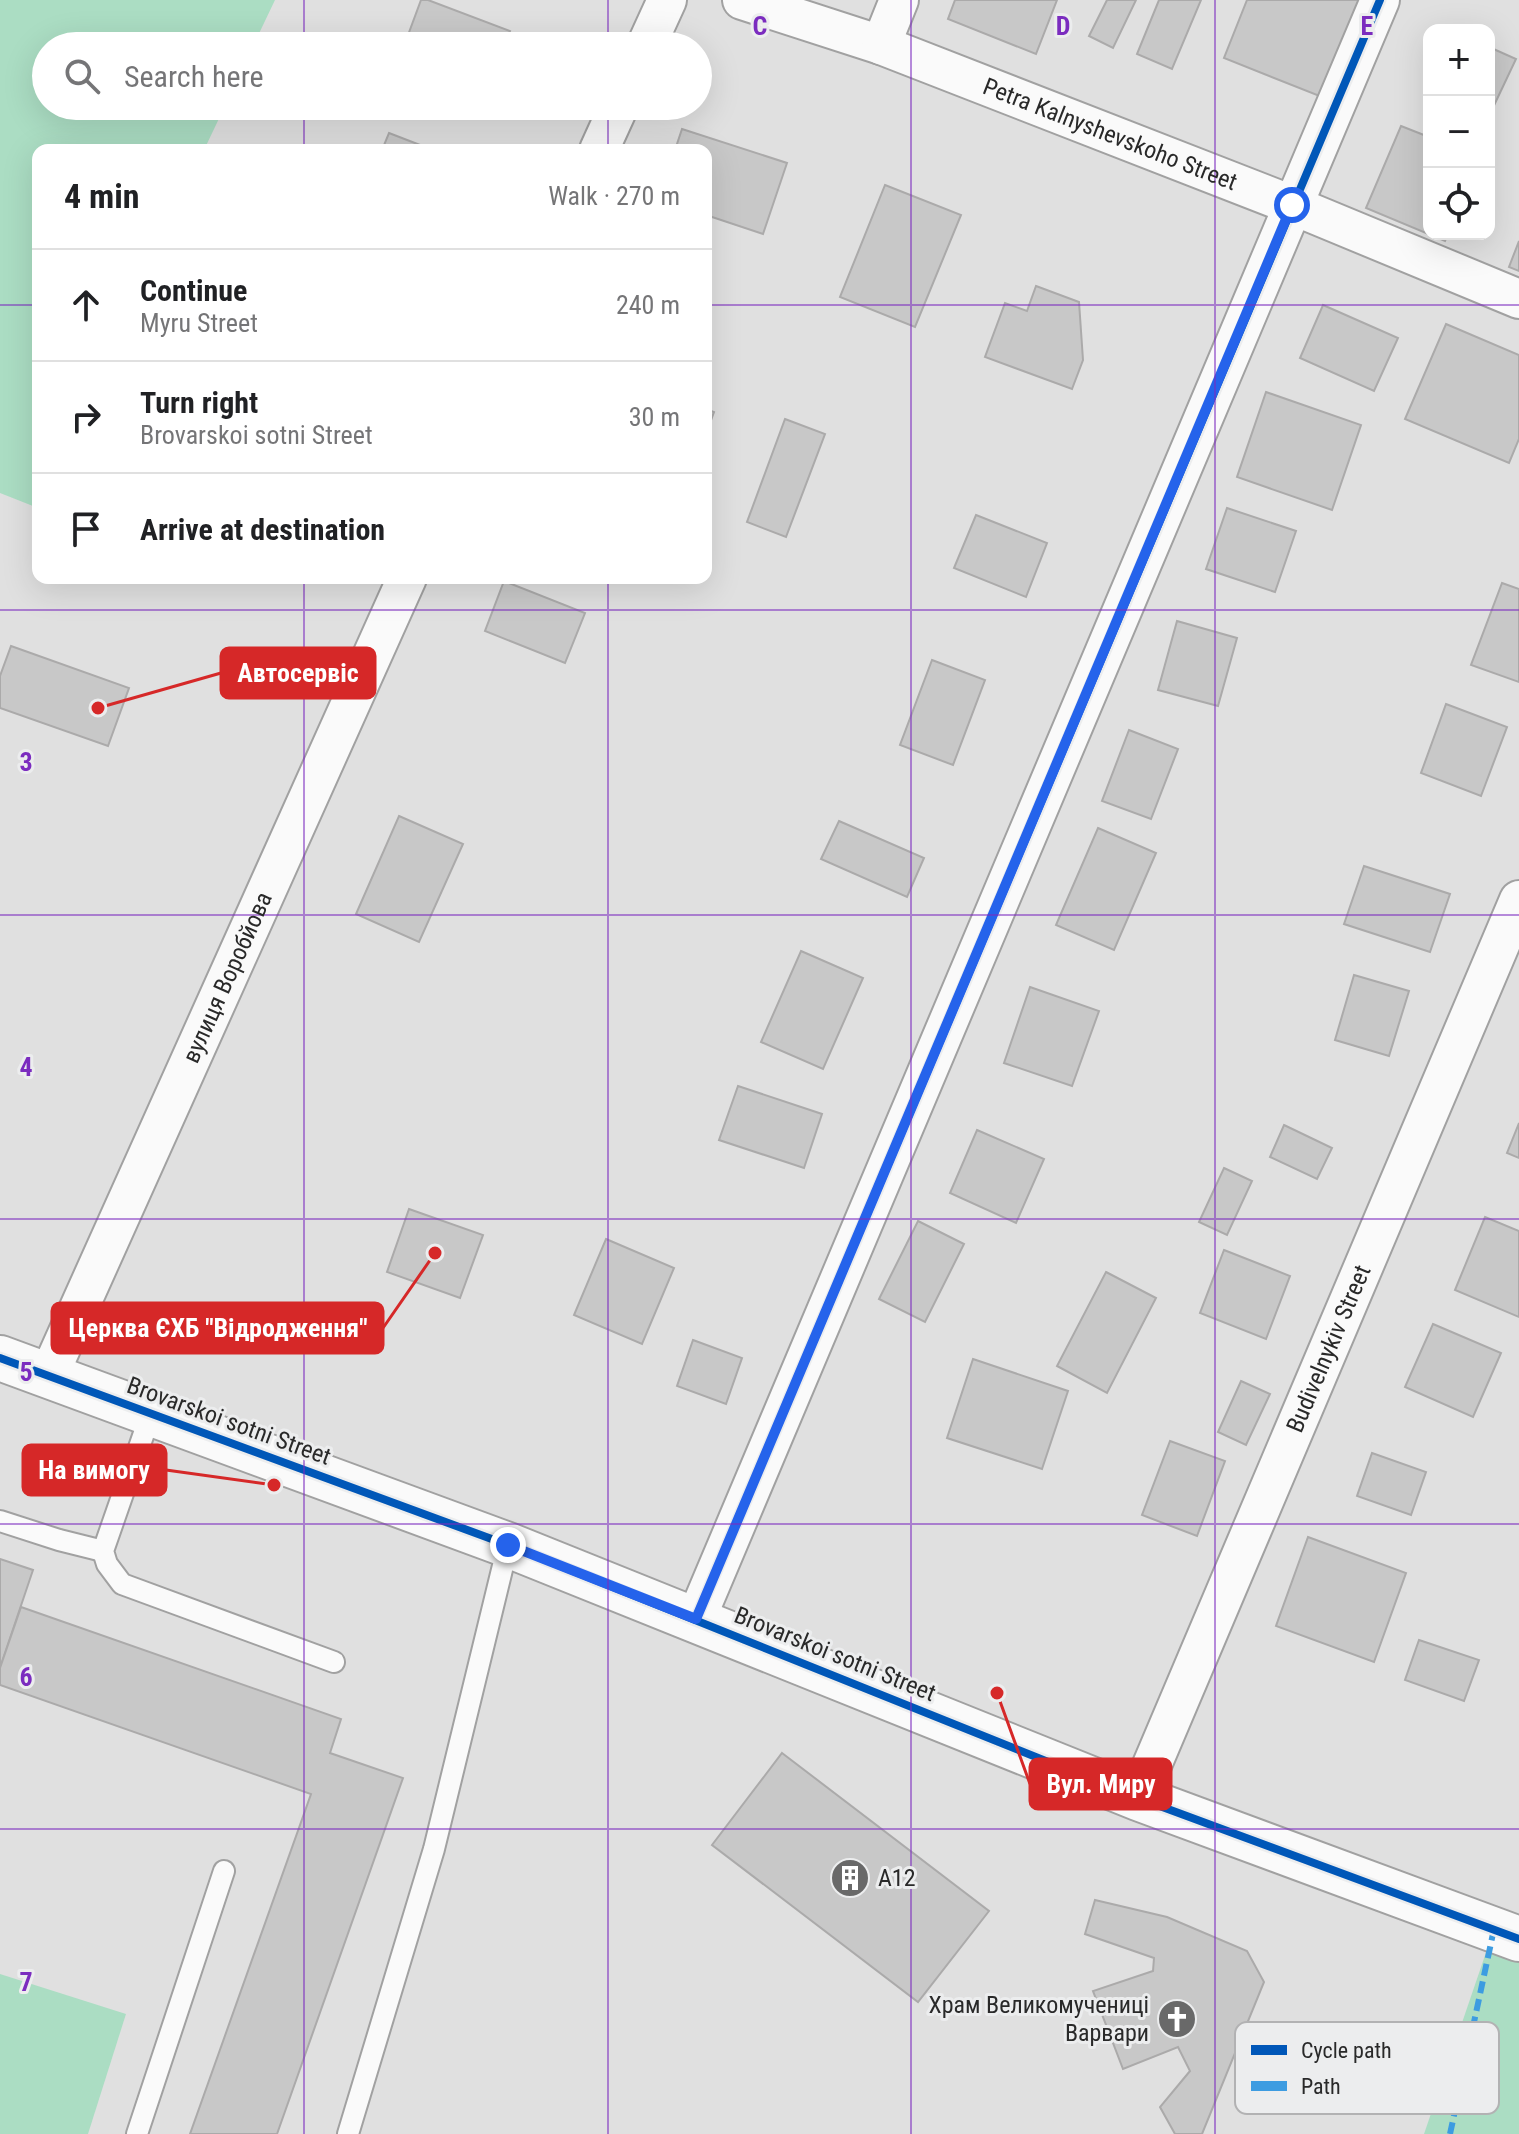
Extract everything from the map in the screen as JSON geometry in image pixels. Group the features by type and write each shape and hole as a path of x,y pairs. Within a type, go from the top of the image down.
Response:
{"street":[{"path":"652,32 667,0"},
{"name":"Petra Kalnyshevskoho Street","path":"742,0 881,45 1292,205 1519,299"},
{"path":"881,45 899,0"},
{"path":"696,1619 1380,0"},
{"path":"602,144 613,120"},
{"name":"вулиця Воробйова","path":"48,1377 404,584"},
{"name":"Budivelnykiv Street","path":"1138,1798 1519,900"},
{"name":"Brovarskoi sotni Street","path":"0,1358 508,1545 1138,1798 1519,1939"}],"lane":[{"path":"151,1413 103,1551 107,1564 122,1584 334,1662"},
{"path":"0,1521 103,1551"},
{"path":"348,2134 434,1849 508,1545"},
{"path":"137,2134 224,1871"}],"green space":[{"path":"0,0 275,0 260,32 32,32 32,120 218,120 207,144 32,144 32,506 0,493"},
{"path":"1494,1929 1519,1940 1519,2134 1424,2134 1431,2114 1499,2114 1499,2022 1462,2022"},
{"path":"0,1974 126,2014 88,2134 0,2134"}],"building":[{"path":"421,0 510,31 510,32 409,32"},
{"path":"955,0 1057,0 1036,54 948,19"},
{"path":"1107,0 1136,0 1113,48 1089,36"},
{"path":"1159,0 1201,0 1172,69 1137,54"},
{"path":"1247,0 1360,0 1322,97 1224,58"},
{"path":"1495,50 1516,59 1495,103"},
{"path":"1401,126 1423,135 1423,232 1366,208"},
{"path":"682,129 787,163 763,234 712,217 712,144 677,144"},
{"path":"389,133 417,144 384,144"},
{"path":"885,185 961,215 915,327 840,297"},
{"path":"1519,241 1519,271 1509,267"},
{"path":"1036,286 1079,302 1083,360 1072,389 985,357 1005,303 1027,311"},
{"path":"1323,305 1398,338 1374,391 1300,358"},
{"path":"1446,324 1519,355 1519,439 1509,463 1405,419"},
{"path":"1266,392 1361,425 1332,510 1237,477"},
{"path":"785,419 825,434 786,537 747,522"},
{"path":"1227,508 1296,531 1275,592 1206,569"},
{"path":"976,515 1047,543 1026,597 954,568"},
{"path":"1502,583 1519,589 1519,682 1471,665"},
{"path":"503,584 512,584 585,613 565,663 485,631"},
{"path":"1177,621 1237,638 1218,706 1158,690"},
{"path":"11,646 129,688 108,746 0,708 0,676"},
{"path":"932,660 985,680 953,765 900,745"},
{"path":"1446,704 1507,727 1481,796 1421,773"},
{"path":"1129,730 1178,749 1151,819 1102,801"},
{"path":"399,816 463,844 419,942 356,914"},
{"path":"839,821 924,858 907,897 821,859"},
{"path":"1098,828 1156,853 1114,950 1056,925"},
{"path":"1364,866 1450,894 1430,952 1344,924"},
{"path":"801,951 863,978 823,1069 761,1042"},
{"path":"1354,975 1409,991 1389,1056 1335,1040"},
{"path":"1030,987 1099,1011 1072,1086 1004,1063"},
{"path":"738,1086 822,1114 804,1168 719,1140"},
{"path":"1519,1123 1519,1158 1507,1153"},
{"path":"1284,1125 1332,1148 1317,1179 1270,1157"},
{"path":"977,1130 1044,1159 1016,1223 950,1193"},
{"path":"1224,1168 1252,1181 1227,1235 1199,1222"},
{"path":"409,1209 483,1235 460,1298 387,1272"},
{"path":"1485,1217 1519,1231 1519,1317 1455,1290"},
{"path":"918,1221 964,1244 925,1322 879,1299"},
{"path":"606,1239 674,1268 642,1344 574,1315"},
{"path":"1224,1250 1290,1276 1266,1339 1200,1313"},
{"path":"1106,1272 1156,1298 1107,1393 1057,1366"},
{"path":"1433,1324 1501,1353 1473,1417 1405,1387"},
{"path":"693,1340 742,1358 726,1404 677,1386"},
{"path":"973,1359 1068,1391 1042,1469 947,1438"},
{"path":"1241,1381 1270,1394 1246,1445 1218,1432"},
{"path":"1170,1441 1225,1461 1197,1536 1142,1515"},
{"path":"1372,1453 1426,1472 1411,1515 1357,1496"},
{"path":"1308,1537 1406,1573 1374,1662 1276,1626"},
{"path":"0,1559 33,1570 0,1668"},
{"path":"21,1607 341,1719 330,1753 403,1778 277,2134 190,2134 311,1794 0,1685 0,1668"},
{"path":"1419,1640 1479,1660 1464,1701 1405,1680"},
{"name":"А12","path":"782,1753 989,1911 918,2002 712,1845"},
{"name":"Храм Великомучениці Варвари","path":"1095,1900 1167,1917 1247,1951 1264,1982 1248,2022 1235,2022 1235,2053 1202,2134 1175,2134 1160,2107 1190,2071 1178,2047 1123,2069 1093,1991 1153,1971 1154,1958 1085,1934"}],"marked path":[{"path":"1474,2022 1494,1929"},
{"path":"1450,2134 1454,2114"}],"cycle path":[{"path":"696,1619 1380,0"},
{"path":"0,1358 508,1545 1138,1798 1519,1939"}],"place":[{"name":"Автосервіс","path":"98,708"},
{"name":"Церква ЄХБ \"Відродження\"","path":"435,1253"},
{"name":"На вимогу","path":"274,1485"},
{"name":"Вул. Миру","path":"997,1693"},
{"name":"А12","path":"850,1878"},
{"name":"Храм Великомучениці Варвари","path":"1177,2019"}],"route":[{"path":"508,1545 696,1619 1292,205"}]}
